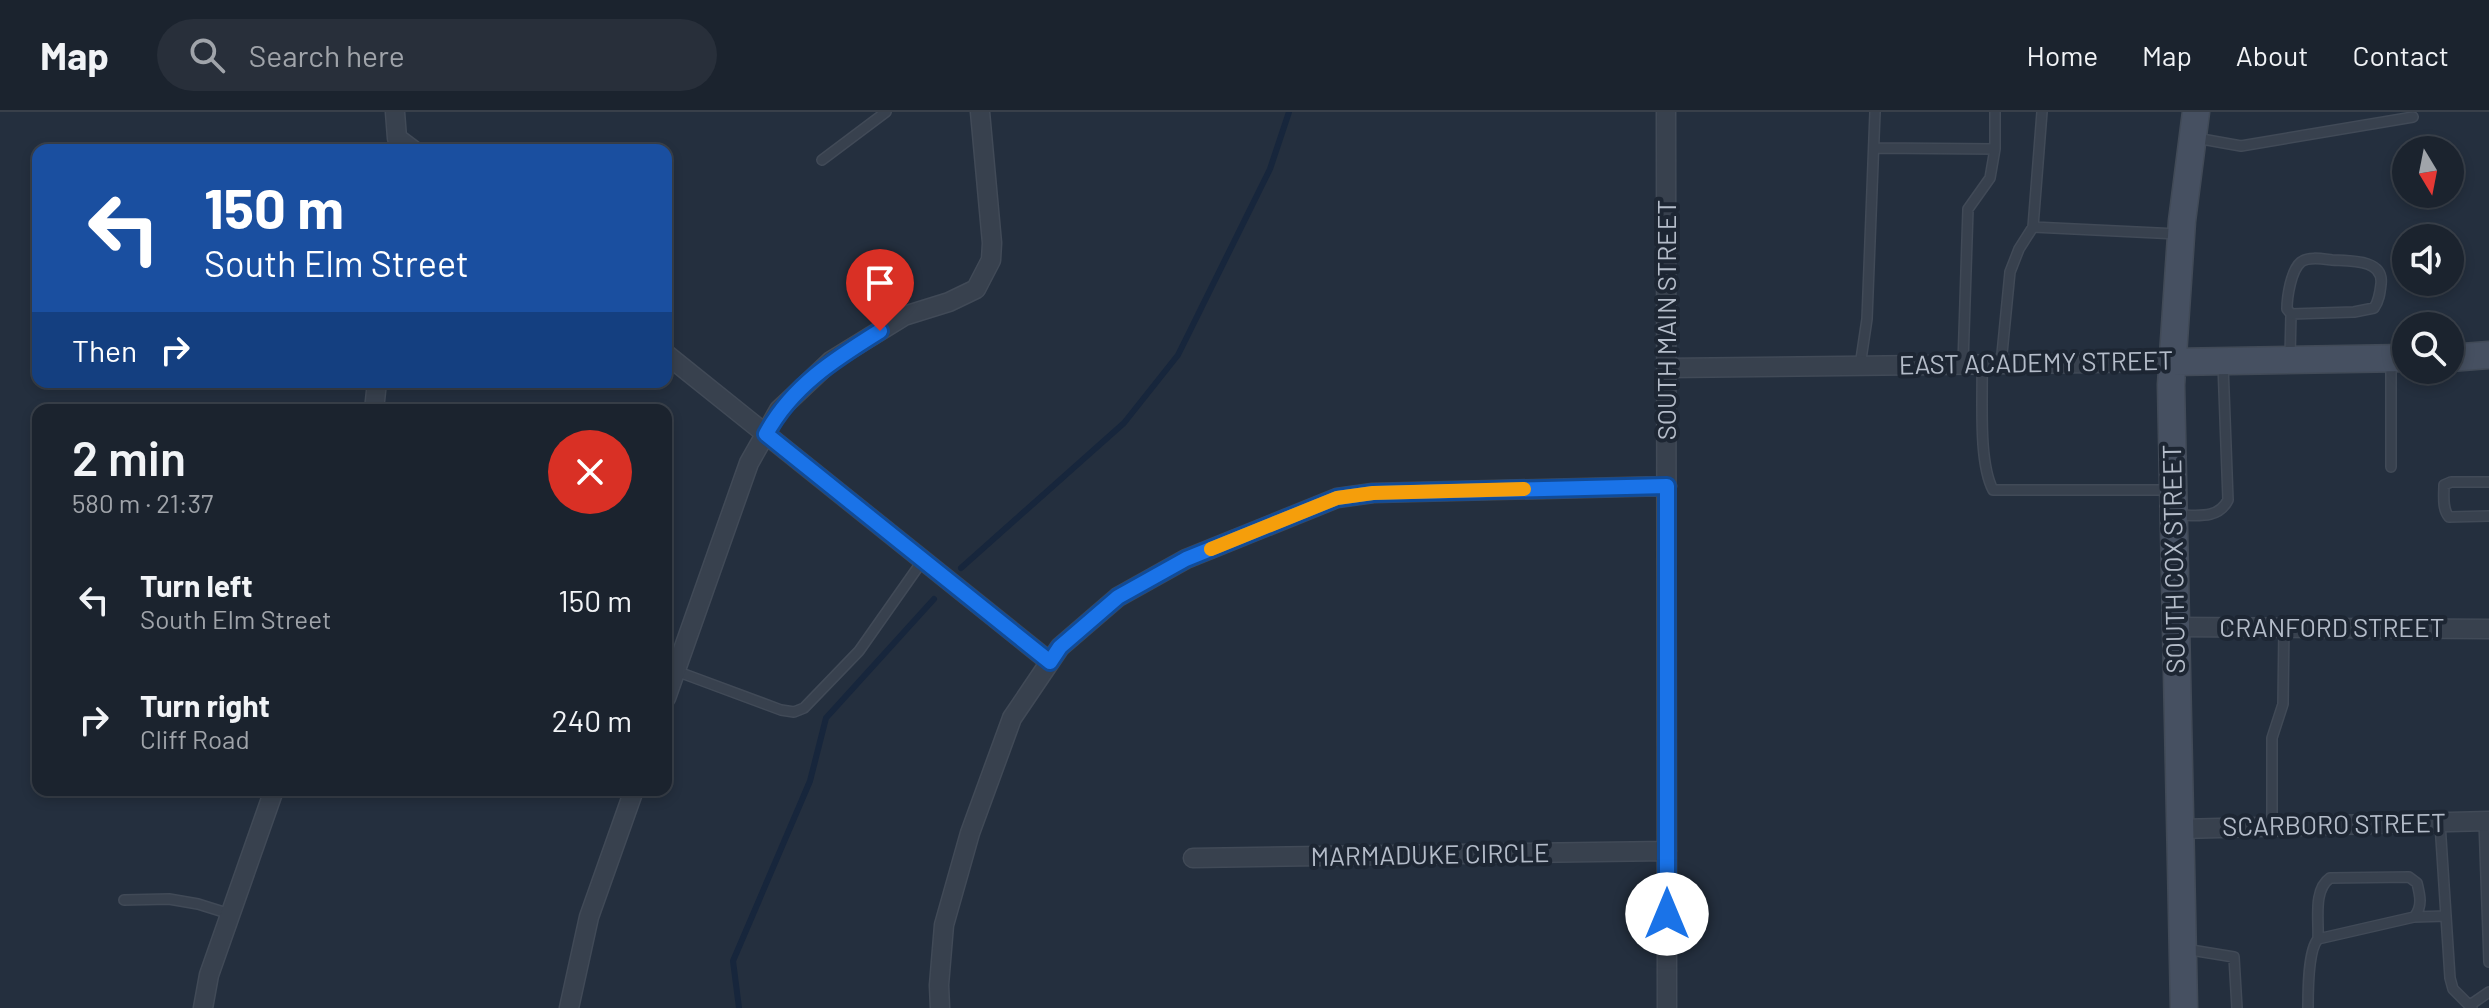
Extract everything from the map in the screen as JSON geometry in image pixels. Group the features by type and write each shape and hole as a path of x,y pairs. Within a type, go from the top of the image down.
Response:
{"main road":[{"name":"SOUTH COX STREET","path":"2184,1008 2171,385 2181,234 2194,125"},
{"path":"2464,357 2489,355"},
{"name":"EAST ACADEMY STREET","path":"2173,362 2392,358"}],"street":[{"path":"395,112 397,138 405,144"},
{"path":"672,682 749,463 779,410 831,361 904,316 949,302 976,289 991,260 992,243 980,112"},
{"name":"SOUTH MAIN STREET","path":"1666,112 1667,1008"},
{"path":"672,359 1050,662"},
{"name":"EAST ACADEMY STREET","path":"1667,368 2173,362"},
{"path":"940,1008 944,925 970,833 1012,718 1060,647 1118,597 1186,559 1337,498 1373,493 1667,486"},
{"name":"CRANFORD STREET","path":"2175,627 2489,629"},
{"path":"203,1008 209,975 272,796"},
{"path":"569,1008 589,917 632,796"},
{"name":"SCARBORO STREET","path":"2180,829 2486,821"},
{"name":"MARMADUKE CIRCLE","path":"1193,858 1667,851"}],"lane":[{"path":"822,160 886,112"},
{"path":"1860,366 1867,319 1875,112"},
{"path":"1995,112 1995,149 1990,178 1968,209 1973,364 1988,480 1993,490 2173,503 2208,516 2218,512 2228,500 2223,361"},
{"path":"2001,364 2010,272 2019,249 2033,227 2042,112"},
{"path":"2194,125 2241,146 2413,117"},
{"path":"1875,148 1995,149"},
{"path":"2033,227 2181,234"},
{"path":"2290,360 2291,314 2287,309 2287,294 2303,260 2313,258 2368,264 2378,269 2381,276 2378,302 2374,308 2354,312 2291,314"},
{"path":"2391,467 2396,384"},
{"path":"2489,482 2451,482 2444,485 2444,498 2445,512 2449,517 2489,516"},
{"path":"676,671 781,710 794,712 804,708 859,651 923,560"},
{"path":"2272,827 2272,738 2283,704 2284,628"},
{"path":"2486,821 2489,962"},
{"path":"2440,823 2453,989 2471,1006 2489,992"},
{"path":"2318,939 2319,892 2330,878 2409,877 2417,883 2420,895 2418,913 2414,917"},
{"path":"124,900 169,899 230,914"},
{"path":"2308,1008 2308,981 2314,943 2318,939 2414,917 2446,916"},
{"path":"2183,949 2234,957 2237,1008"}],"waterway":[{"path":"961,568 1124,423 1178,355 1270,169 1289,112"},
{"path":"739,1008 733,961 810,781 826,718 934,599"}],"slow traffic":[{"path":"1211,549 1337,498 1373,493 1524,489"}],"route":[{"path":"880,331 831,361 779,410 766,434 1050,662 1060,647 1118,597 1186,559 1337,498 1373,493 1667,486 1667,914"}]}
